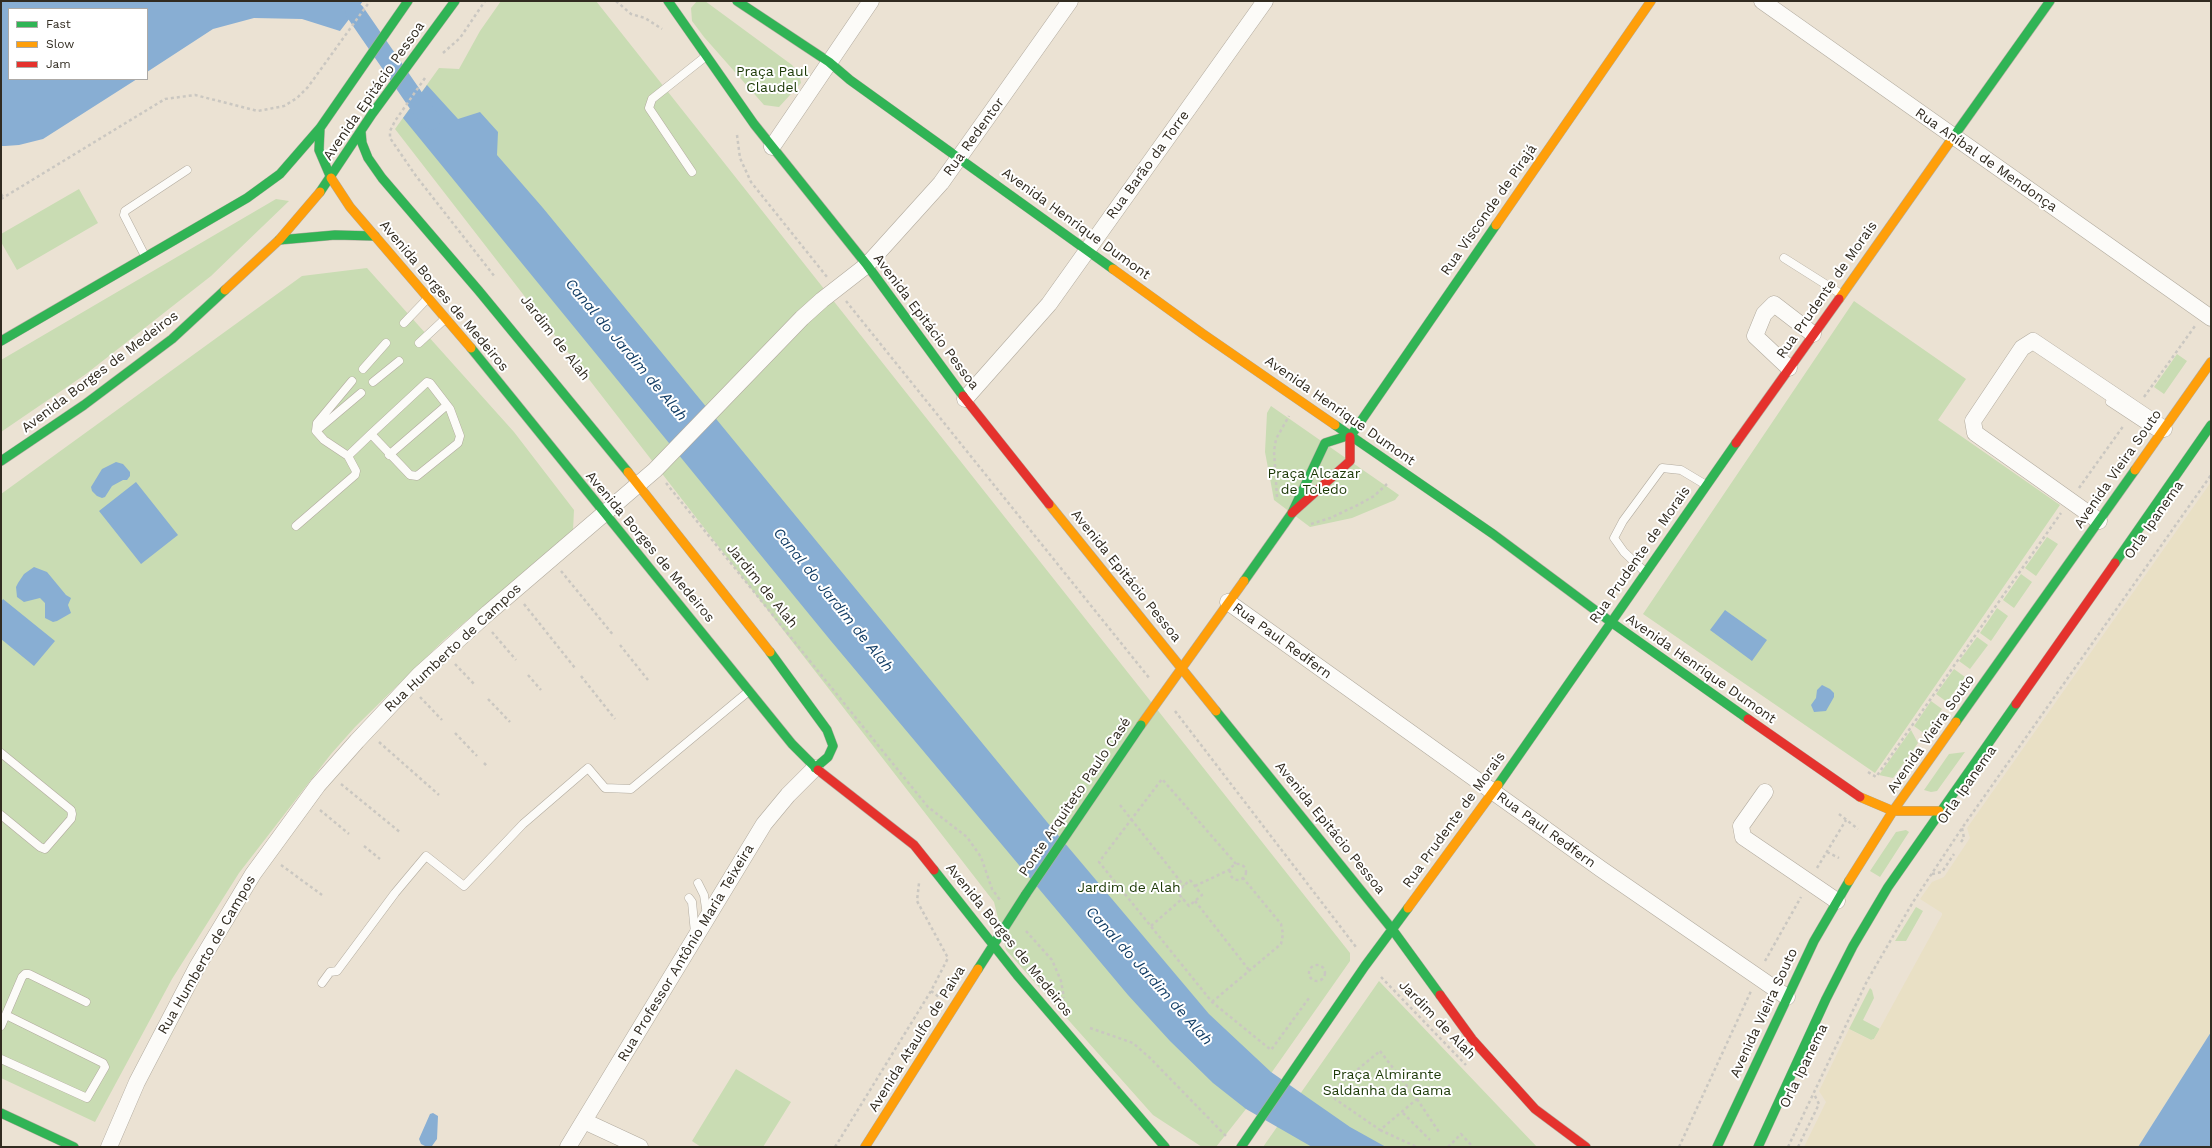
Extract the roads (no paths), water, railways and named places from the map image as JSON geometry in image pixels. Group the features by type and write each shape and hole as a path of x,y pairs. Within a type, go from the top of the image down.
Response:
{"main road":[{"name":"Avenida Epitácio Pessoa","path":"320,128 408,1"},
{"name":"Avenida Epitácio Pessoa","path":"331,178 372,114 455,1"},
{"name":"Avenida Epitácio Pessoa","path":"668,1 705,57 772,147 867,265 965,398 1392,929 1472,1039 1515,1090 1551,1122 1586,1147"},
{"name":"Avenida Henrique Dumont","path":"737,1 829,62 850,80 1203,334 1494,534 1611,622 1853,794 1893,811 1939,811"},
{"name":"Rua Visconde de Pirajá","path":"1350,435 1651,1"},
{"name":"Rua Prudente de Morais","path":"1240,1147 1366,964 1493,792 1706,485 2050,1"},
{"path":"320,128 318,142 319,150 321,159 331,178"},
{"path":"1,341 257,191 292,162 320,128"},
{"name":"Avenida Borges de Medeiros","path":"360,132 362,143 368,158 382,178 479,291 638,484 713,578 808,702 827,730 833,746 832,752 815,768"},
{"name":"Avenida Borges de Medeiros","path":"1,461 84,404 172,339 279,240 303,214 331,178 343,198 446,317 604,514 792,744 815,768 914,845 944,881 993,945 1165,1147"},
{"path":"279,240 335,235 375,236"},
{"name":"Avenida Vieira Souto","path":"1717,1147 1814,941 1893,811 2211,362"},
{"path":"1758,1147 1826,999 1853,946 1888,887 1939,811 2211,425"},
{"path":"1182,667 1292,513 1325,443 1350,435 1350,461 1292,513"},
{"name":"Ponte Arquiteto Paulo Casé","path":"993,945 1026,894 1182,667"},
{"name":"Avenida Ataulfo de Paiva","path":"865,1147 993,945"},
{"path":"1,1113 74,1147"}],"street":[{"path":"772,147 871,1"},
{"name":"Rua Redentor","path":"867,265 941,183 1070,1"},
{"name":"Rua Barão da Torre","path":"965,398 1049,304 1265,1"},
{"name":"Rua Aníbal de Mendonça","path":"1762,1 1953,136 2204,321"},
{"name":"Rua Humberto de Campos","path":"110,1147 122,1115 157,1042 208,948 253,874 318,785 357,740 419,675 488,613 656,470 729,396 802,318 867,265"},
{"path":"1789,368 1755,336 1764,314 1774,304 1813,334"},
{"path":"2099,521 2071,499 1975,433 1973,421 2022,348 2033,341 2162,432"},
{"name":"Rua Paul Redfern","path":"1228,602 1493,792 1770,987 1787,997"},
{"name":"Rua Professor Antônio Maria Teixeira","path":"568,1147 764,824 788,795 815,768"},
{"path":"1765,792 1741,826 1743,837 1837,902"},
{"path":"584,1121 640,1147"}],"lane":[{"path":"692,172 649,108 652,98 705,57"},
{"path":"145,256 124,214 125,211 187,170"},
{"path":"1784,258 1841,294"},
{"path":"404,323 428,297"},
{"path":"419,344 446,317"},
{"path":"363,369 386,343"},
{"path":"373,382 399,361"},
{"path":"296,526 355,475 356,471 348,456 324,440 316,431 317,423 352,382"},
{"path":"348,456 370,434 427,382 430,383 447,405 458,428 460,436 458,443 417,476 410,475 370,434"},
{"path":"316,431 361,393"},
{"path":"2101,396 2133,413"},
{"path":"389,455 447,405"},
{"path":"1645,572 1624,552 1614,538 1627,515 1662,468 1681,470 1706,485"},
{"path":"322,983 330,972 337,971 396,892 426,856 464,886 522,824 588,768 605,788 631,789 749,690"},
{"path":"1,753 71,810 72,814 71,819 45,849 40,847 1,815"},
{"path":"698,883 704,895 707,918"},
{"path":"689,898 692,902 696,936"},
{"path":"1,1026 22,976 29,974 86,1002"},
{"path":"1,1059 87,1098 105,1067 103,1063 6,1015"}],"water":[{"path":"1,1 363,1 340,31 302,19 254,18 213,29 148,71 148,8 8,8 8,80 135,80 43,139 19,145 1,146"},
{"path":"427,85 458,119 480,112 498,132 497,155 543,208 1047,822 1209,1014 1271,1072 1350,1127 1386,1147 1312,1147 1246,1109 1213,1083 1170,1041 1128,995 831,641 403,118"},
{"path":"116,462 123,464 130,472 130,476 127,480 123,480 112,486 105,497 102,498 97,496 92,491 91,487 102,469"},
{"path":"136,482 178,535 141,564 99,511"},
{"path":"34,567 47,572 66,595 71,598 68,605 71,613 53,622 45,618 45,603 40,598 24,602 17,597 16,587 18,583 24,574"},
{"path":"3,599 55,641 34,666 1,639 1,602"},
{"path":"1725,610 1767,640 1752,661 1710,630"},
{"path":"1822,685 1834,693 1834,697 1826,711 1814,712 1811,705 1816,698 1817,690"},
{"path":"2211,1032 2211,1147 2138,1147"},
{"path":"433,1113 438,1116 437,1139 432,1146 425,1146 421,1144 419,1139 430,1114"}],"waterway":[{"name":"Canal do Jardim de Alah","path":"355,12 431,120"}],"park label":[{"name":"Praça Paul Claudel","path":"772,80"},
{"name":"Praça Alcazar de Toledo","path":"1314,482"},
{"name":"Jardim de Alah","path":"1129,888"},
{"name":"Praça Almirante Saldanha da Gama","path":"1387,1084"}]}
